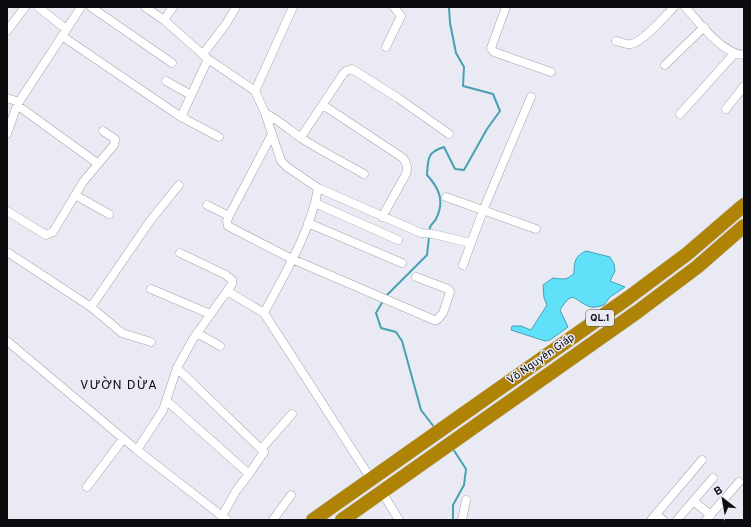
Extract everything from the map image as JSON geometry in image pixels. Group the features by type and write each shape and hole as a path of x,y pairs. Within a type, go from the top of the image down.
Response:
{"highway":[{"name":"Võ Nguyên Giáp","path":"371,479 634,294 687,254 744,204"},
{"name":"Võ Nguyên Giáp","path":"382,492 644,307 697,267 744,226"},
{"name":"QL.1","path":"313,520 371,479"},
{"name":"QL.1","path":"342,520 382,492"}],"street":[{"path":"7,31 25,7"},
{"path":"38,7 64,32 181,117 219,137"},
{"path":"91,7 172,63"},
{"path":"145,7 164,20 206,57 255,91 265,113 281,161 287,167 318,188 382,217 421,233 433,234 470,243"},
{"path":"164,20 173,7"},
{"path":"181,117 206,57 236,7"},
{"path":"255,91 293,7"},
{"path":"386,47 401,16 394,7"},
{"path":"506,7 491,48 494,52 551,72"},
{"path":"616,41 630,45 635,43 656,26 674,7"},
{"path":"685,7 724,47 734,54 744,55"},
{"path":"7,134 18,104 80,8"},
{"path":"665,65 704,27"},
{"path":"680,114 734,54"},
{"path":"301,137 343,74 346,71 352,70 398,98 449,134"},
{"path":"166,81 191,95"},
{"path":"726,109 744,86"},
{"path":"463,264 470,243 531,96"},
{"path":"7,98 18,104 97,163"},
{"path":"323,105 403,158 406,162 408,167 406,174 382,217"},
{"path":"265,113 280,120 301,137 364,174"},
{"path":"7,211 37,230 50,235 54,232 75,195 97,163 115,142 113,137 103,131"},
{"path":"272,134 229,216 227,221 228,226 292,259 437,320 442,313 450,292 448,289 416,277"},
{"path":"90,307 150,221 179,185"},
{"path":"264,313 292,259 308,223 315,203 318,188"},
{"path":"75,195 109,214"},
{"path":"446,198 536,229"},
{"path":"315,203 398,240"},
{"path":"207,205 229,216"},
{"path":"308,223 402,263"},
{"path":"7,252 90,307 122,333 151,342"},
{"path":"137,450 163,410 177,368 197,333 232,284 232,280 229,277 180,254"},
{"path":"151,289 210,314"},
{"path":"227,291 264,313 371,479"},
{"path":"197,333 220,346"},
{"path":"7,341 123,439 224,518 236,491 264,455 264,452 262,448 177,368"},
{"path":"167,401 250,474"},
{"path":"262,448 292,414"},
{"path":"87,486 123,439"},
{"path":"664,520 653,517 702,460"},
{"path":"677,520 713,478"},
{"path":"694,501 708,518 739,482"},
{"path":"382,492 399,520"},
{"path":"273,520 291,496"},
{"path":"462,520 466,500"}],"water":[{"path":"586,251 610,257 614,264 615,271 610,281 625,287 610,297 604,305 598,307 585,305 574,298 568,299 560,310 568,327 550,340 545,341 511,330 512,326 521,326 531,330 547,305 544,298 543,285 553,278 565,279 571,276 574,273 574,266 577,257"}],"waterway":[{"path":"429,232 430,226 436,219 440,206 439,195 435,185 427,175 428,160 431,154 434,151 444,147 455,169 464,170 487,129 500,111 493,94 463,86 464,67 456,53 450,23 449,7"},
{"path":"385,297 427,255 429,237"},
{"path":"383,301 376,313 381,328 396,332 402,341 421,410 434,427"},
{"path":"453,449 466,469 464,485 453,505 453,520"}],"district":[{"name":"VƯỜN DỪA","path":"119,386"}]}
